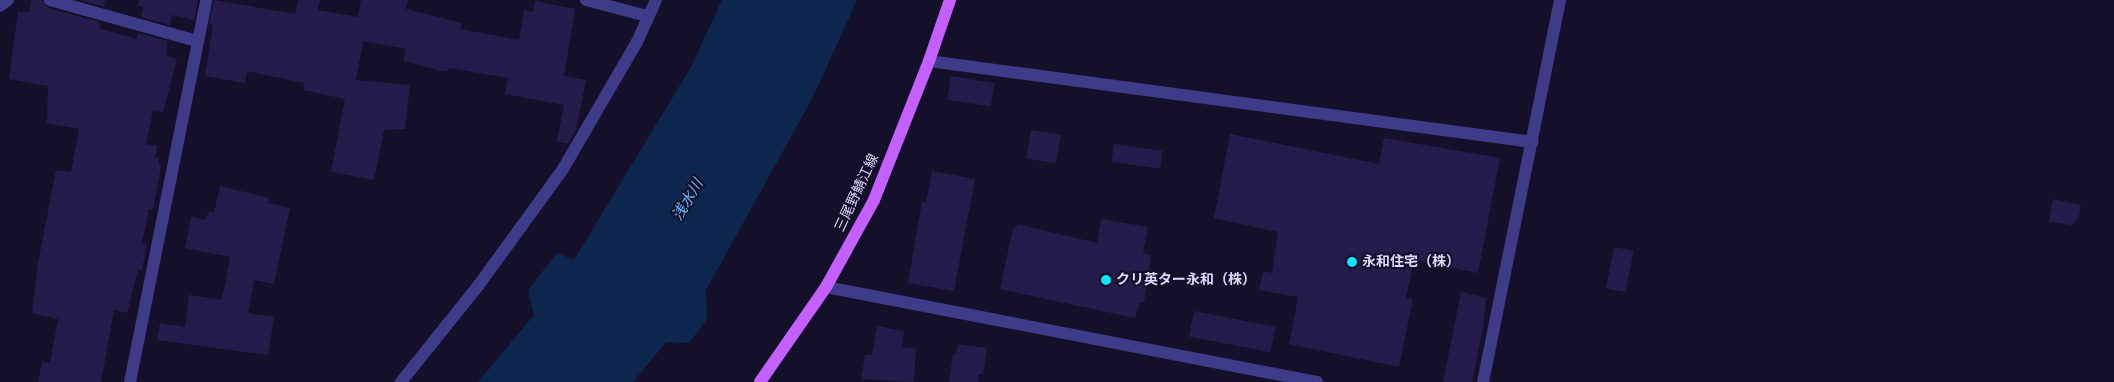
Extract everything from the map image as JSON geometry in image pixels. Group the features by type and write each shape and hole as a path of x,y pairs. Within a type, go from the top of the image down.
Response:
{"main road":[{"name":"三尾野鯖江線","path":"760,382 826,287 874,200 930,61 950,0"}],"street":[{"path":"0,6 8,0"},
{"path":"50,0 197,41"},
{"path":"130,382 206,0"},
{"path":"586,0 647,16"},
{"path":"401,382 478,286 563,168 637,42 647,16 656,0"},
{"path":"1483,382 1533,142 1560,0"},
{"path":"930,61 1533,142"},
{"path":"826,287 1316,382"}],"water":[{"name":"浅水川","path":"722,0 857,0 813,97 706,290 707,319 689,343 666,342 633,382 478,382 534,315 528,290 557,253 574,260 691,67"}],"building":[{"path":"31,0 42,0 48,8 100,22 99,28 136,39 138,33 168,41 166,56 177,59 163,112 153,110 146,144 157,146 155,158 159,158 159,165 161,166 153,209 149,209 142,243 147,244 142,270 138,269 127,313 114,310 101,382 38,382 42,362 50,363 58,319 32,313 38,263 56,170 71,172 79,129 47,123 48,86 9,79 18,11 29,13"},
{"path":"80,0 105,0 104,7"},
{"path":"139,0 198,0 194,20 172,15 170,25 141,17 143,7 138,6"},
{"path":"214,0 295,14 298,0 320,0 318,10 358,17 361,0 408,0 406,9 462,23 460,29 519,40 524,10 533,12 535,1 575,9 564,76 586,80 576,130 568,144 557,142 564,105 505,94 508,78 450,68 446,72 403,61 406,49 363,41 356,80 410,85 405,129 384,130 374,180 331,172 345,99 303,90 304,83 247,71 245,83 205,76 213,25 209,24"},
{"path":"951,76 994,83 991,107 947,100"},
{"path":"1031,130 1061,135 1056,163 1026,159"},
{"path":"1230,134 1379,164 1384,138 1500,158 1478,273 1414,260 1406,298 1413,299 1399,367 1289,344 1298,297 1259,290 1263,271 1272,273 1278,232 1214,218"},
{"path":"1114,144 1163,151 1160,169 1111,162"},
{"path":"932,171 975,179 954,291 908,283 922,202 926,203"},
{"path":"220,186 269,198 268,203 290,208 274,284 254,280 248,313 274,317 268,355 157,340 160,323 185,327 189,295 222,300 230,257 185,248 191,217 206,220 208,212 214,213"},
{"path":"2053,199 2081,205 2079,216 2072,225 2049,222"},
{"path":"1101,219 1148,227 1143,253 1151,255 1144,302 1140,302 1135,318 1000,289 1013,228 1016,228 1017,224 1097,243"},
{"path":"1614,247 1634,251 1626,292 1606,288"},
{"path":"1461,292 1486,298 1483,327 1472,382 1443,382"},
{"path":"1194,311 1275,327 1271,352 1189,337"},
{"path":"877,326 904,331 902,347 916,349 914,382 861,379 865,355 872,355"},
{"path":"958,344 987,348 983,374 979,374 978,382 949,382 953,355 956,355"}],"place":[{"name":"永和住宅（株）","path":"1352,262"},
{"name":"クリ英ター永和（株）","path":"1106,280"}]}
